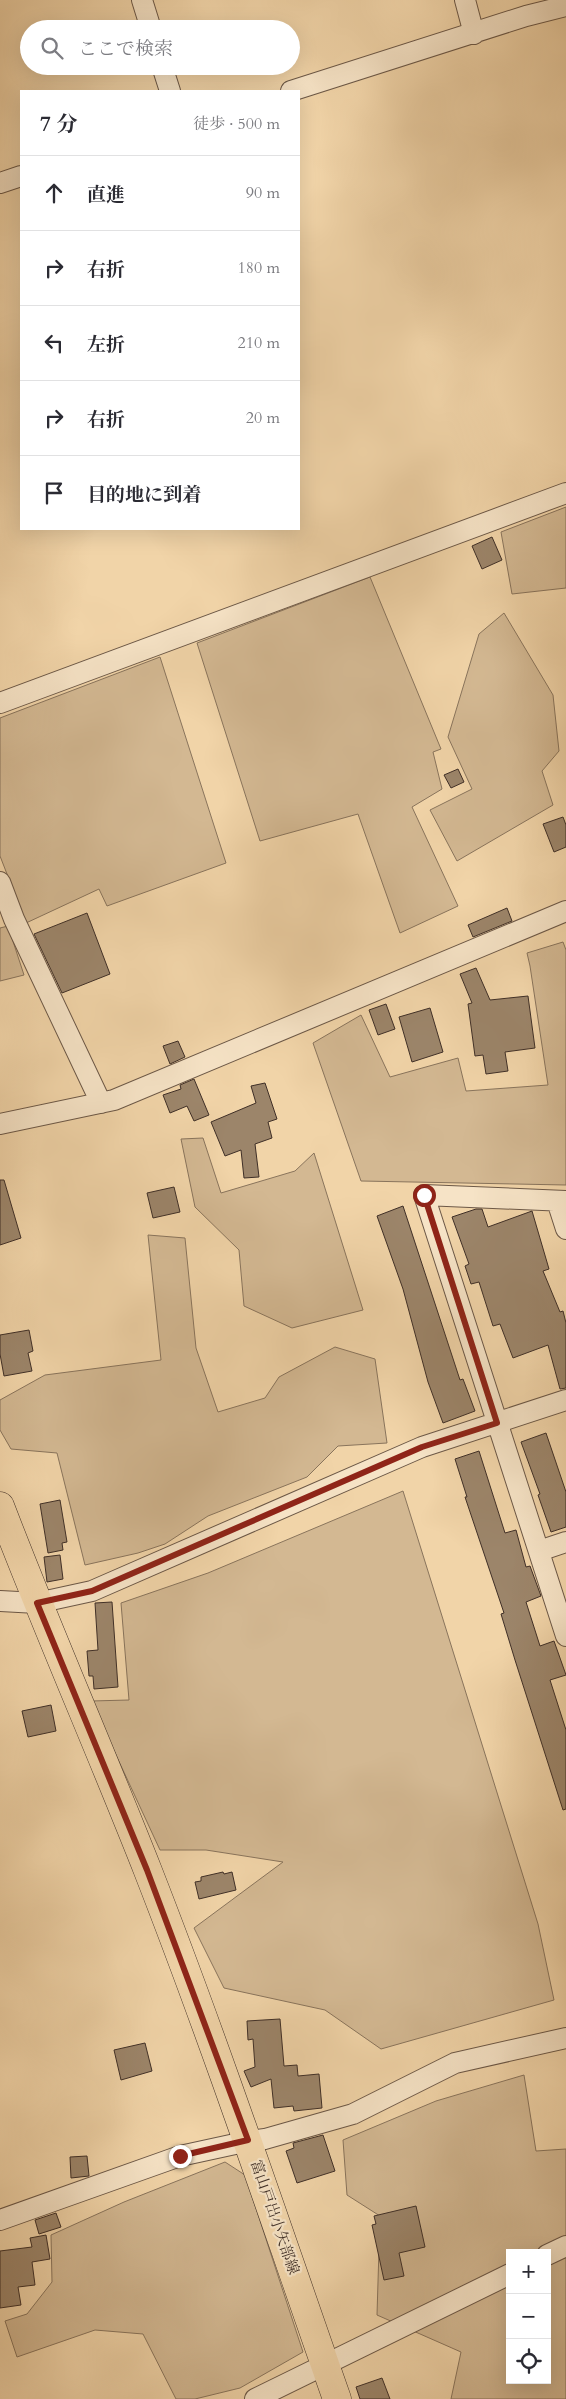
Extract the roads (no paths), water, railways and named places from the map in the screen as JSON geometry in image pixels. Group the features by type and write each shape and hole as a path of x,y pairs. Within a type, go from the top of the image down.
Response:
{"main road":[{"name":"富山戸出小矢部線","path":"0,1506 37,1603 147,1870 248,2140 337,2399"}],"street":[{"path":"142,0 148,20"},
{"path":"465,0 474,34"},
{"path":"294,90 526,16 566,6"},
{"path":"165,75 170,90"},
{"path":"0,183 20,176"},
{"path":"0,704 566,493"},
{"path":"0,882 14,918 100,1103"},
{"path":"0,1124 114,1100 566,911"},
{"path":"566,1229 562,1201 424,1195 566,1636"},
{"path":"0,1601 37,1603 92,1591 422,1447 566,1400"},
{"path":"538,1551 566,1542"},
{"path":"0,2220 180,2156 248,2140 265,2139 353,2114 454,2063 566,2038"},
{"path":"551,2253 566,2246"},
{"path":"255,2399 506,2276"}]}
